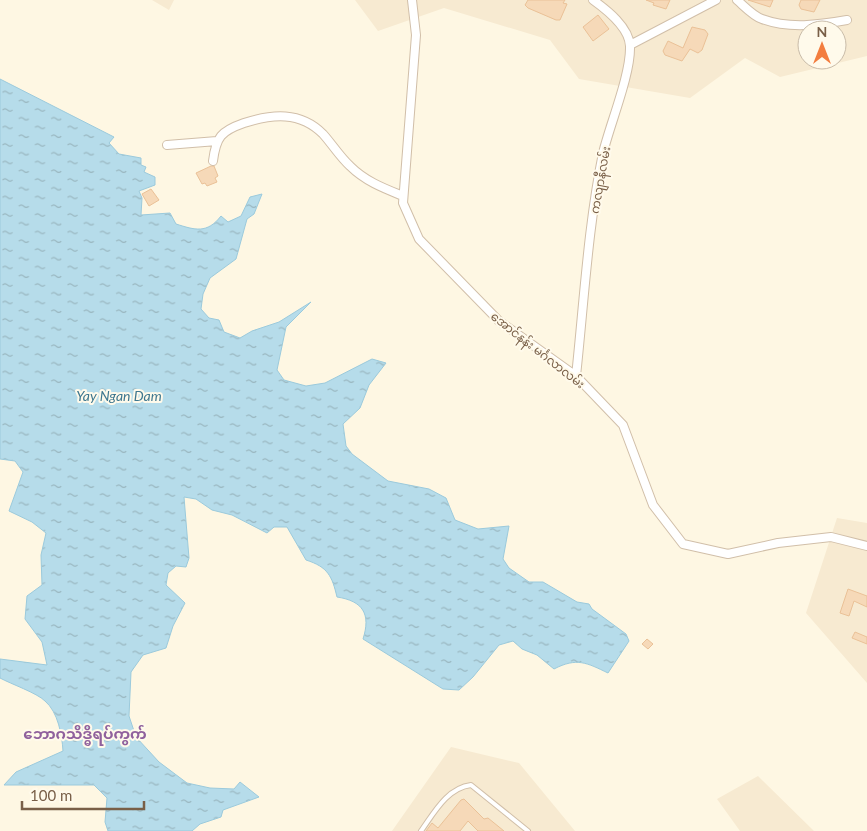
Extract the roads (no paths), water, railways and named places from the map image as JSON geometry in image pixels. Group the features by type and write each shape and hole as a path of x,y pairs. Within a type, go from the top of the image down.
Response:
{"street":[{"name":"အောင်နန်း မင်္ဂလာလမ်း","path":"412,0 416,35 403,203 419,239 499,321 576,376 623,425 653,505 683,544 728,554 778,543 831,537 867,546"},
{"path":"593,0 623,28 630,45 716,0"},
{"path":"737,0 760,19 797,23"},
{"name":"ကလျာနီလမ်း","path":"576,376 592,221 603,153 620,94 630,45"},
{"path":"167,145 217,141 232,128 262,117 279,115 296,118 322,133 349,166 365,179 403,196"},
{"path":"213,161 217,141"}],"lane":[{"path":"420,831 446,798 463,786 471,785 528,831"}],"water":[{"name":"Yay Ngan Dam","path":"0,79 114,137 109,143 119,154 141,158 141,165 146,167 144,172 155,177 155,185 139,191 142,198 141,215 170,213 176,224 195,229 206,228 216,222 221,216 228,222 241,216 250,197 262,194 254,214 247,219 236,259 210,278 203,294 201,309 209,318 219,320 224,332 240,338 252,331 279,322 311,302 286,327 277,370 284,380 306,386 325,383 372,359 386,363 369,385 360,408 343,424 346,446 352,454 388,481 429,489 446,498 455,520 478,529 509,526 503,559 509,568 529,582 543,582 577,602 589,604 592,609 626,634 629,641 608,673 594,666 576,662 554,669 537,655 522,649 513,641 499,645 473,677 459,690 443,689 363,639 366,622 363,610 353,602 337,597 328,573 306,560 287,527 274,527 267,533 232,515 212,510 196,499 184,497 189,558 186,567 176,566 168,573 166,585 185,603 173,626 166,648 143,655 131,672 129,716 136,737 159,762 187,783 210,788 234,789 240,782 259,797 223,810 221,817 200,824 192,831 108,831 105,822 107,798 94,785 4,785 16,772 63,751 62,738 56,717 45,701 0,678 0,659 47,665 42,642 25,619 27,596 42,585 41,555 46,533 32,522 9,511 23,472 15,461 0,459"}],"district":[{"name":"ဘောဂသိဒ္ဓိရပ်ကွက်","path":"85,733"}]}
